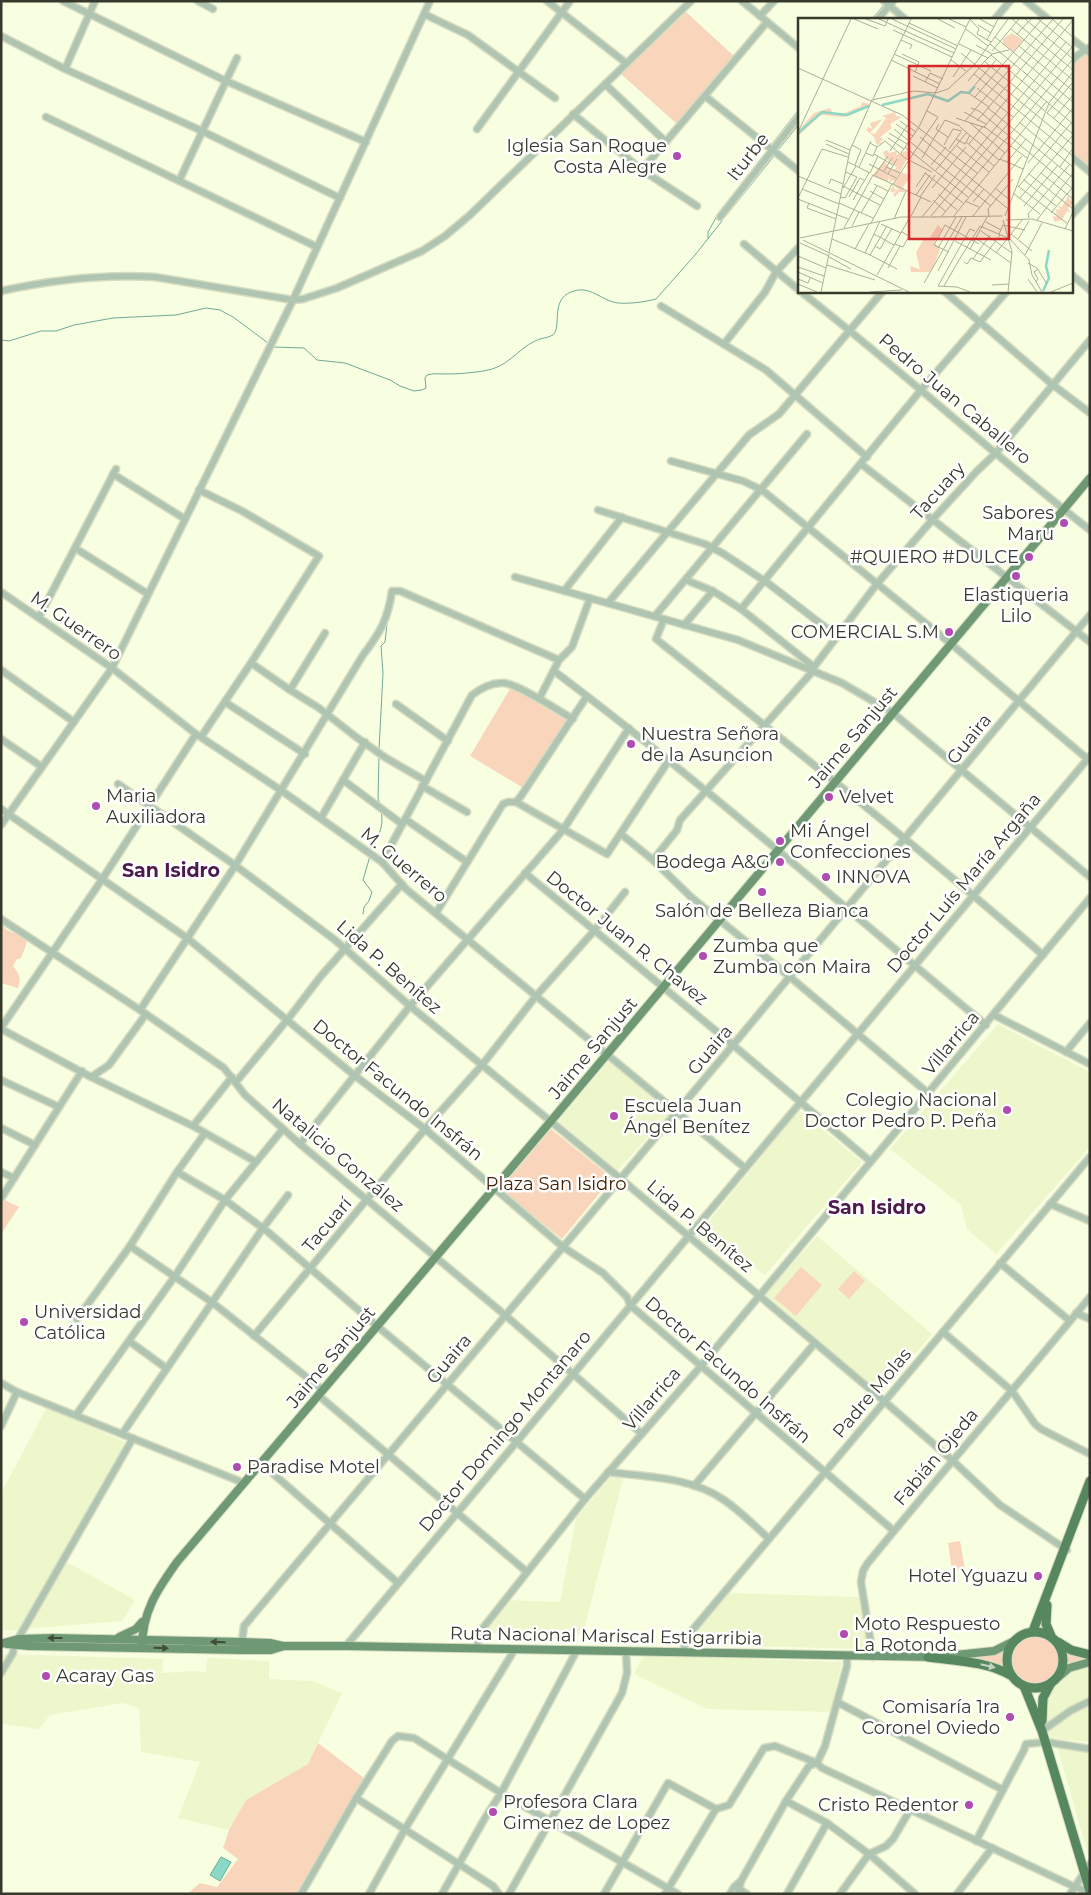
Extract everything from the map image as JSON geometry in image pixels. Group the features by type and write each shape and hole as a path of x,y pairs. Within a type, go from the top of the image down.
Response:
{"highway":[{"path":"1033,1632 1090,1481"},
{"path":"1042,1731 1043,1698 1062,1665 1063,1656 1046,1624 1047,1606 1065,1550 1090,1496"},
{"path":"1012,1676 1008,1670 1007,1654 1014,1641 1026,1633 1045,1634 1070,1650 1090,1655"},
{"path":"928,1658 990,1666 1012,1676 1024,1686 1046,1742 1087,1867 1090,1891"},
{"path":"1024,1686 1040,1687 1053,1681"}],"main road":[{"name":"Jaime Sanjust","path":"142,1644 145,1618 164,1580 177,1562 552,1121 719,919 1090,478"},
{"path":"107,1639 129,1634 145,1618"},
{"path":"145,1618 147,1632 157,1639 165,1641"},
{"name":"Ruta Nacional Mariscal Estigarribia","path":"10,1643 107,1639 142,1644 165,1641 242,1642 270,1643 284,1646 477,1648 928,1658 974,1655 994,1651 1014,1641"},
{"name":"Ruta Nacional Mariscal Estigarribia","path":"10,1643 142,1644 271,1650 284,1646"},
{"path":"1053,1681 1069,1668 1090,1662"}],"street":[{"path":"63,1 226,82 366,142"},
{"path":"65,69 95,1"},
{"path":"198,1 213,10"},
{"path":"1,825 112,668 273,342 430,1"},
{"path":"547,1 626,63"},
{"path":"476,129 520,72 570,1"},
{"path":"1,291 58,281 133,276 155,277 293,300 337,288 422,250 444,236 470,215 691,1"},
{"path":"742,1 798,47"},
{"path":"760,16 774,1"},
{"path":"996,18 1010,1"},
{"path":"1026,1 1047,18"},
{"path":"879,18 888,3 904,18"},
{"path":"424,14 468,35 555,98"},
{"path":"642,170 767,22"},
{"path":"1,36 65,69 202,131 340,198"},
{"path":"1074,40 1089,50"},
{"path":"1074,59 1089,50"},
{"path":"179,181 237,58"},
{"path":"605,84 666,142"},
{"path":"705,96 798,170"},
{"path":"574,114 642,170 697,206"},
{"path":"46,117 318,247"},
{"name":"Iturbe","path":"720,217 798,118"},
{"path":"1074,159 1090,172"},
{"path":"1074,214 1090,195"},
{"name":"Pedro Juan Caballero","path":"744,244 798,289"},
{"path":"724,344 766,292 776,272 798,248"},
{"path":"1074,277 1090,290"},
{"name":"Pedro Juan Caballero","path":"801,292 850,330 1090,530"},
{"path":"608,603 749,435 779,414 882,292"},
{"path":"945,292 1053,385 1090,413"},
{"path":"741,609 922,390 1006,292"},
{"path":"661,306 766,370 867,457"},
{"name":"Tacuary","path":"653,860 677,830 680,820 814,669 876,585 933,519 996,453 1090,340"},
{"path":"655,616 807,434"},
{"path":"671,461 743,480 762,490 1089,759"},
{"path":"861,464 1090,642"},
{"path":"39,617 115,472 185,519"},
{"path":"199,490 242,510 320,556 225,702 199,735 1,1029 91,1077 193,1126 256,1162"},
{"path":"598,510 667,531 713,548 765,581 838,636"},
{"path":"564,591 622,517"},
{"path":"75,548 148,594"},
{"path":"515,577 738,640 814,669 842,682 893,713 1090,877"},
{"path":"686,580 714,591 741,609 814,669"},
{"path":"91,1077 109,1065 187,938 236,866 363,655 381,630 389,611 392,592 400,591 559,660"},
{"path":"684,625 714,591"},
{"name":"M. Guerrero","path":"1,592 112,668 199,735 382,862 402,884 436,913 745,1168"},
{"path":"539,700 559,660 572,647 590,598"},
{"name":"Guaira","path":"242,1642 244,1626 621,1179 1090,615"},
{"path":"664,619 656,639 835,782 1043,955"},
{"path":"290,690 325,633"},
{"path":"251,663 328,714 386,758 467,812"},
{"path":"1,670 74,722"},
{"path":"554,671 707,790 986,1024"},
{"path":"382,862 472,695 480,689 490,685 506,683 573,719"},
{"path":"516,802 522,796 587,696"},
{"path":"225,702 305,754"},
{"path":"396,704 448,741"},
{"path":"300,1144 410,1006 563,830 629,728"},
{"path":"1,739 42,767"},
{"path":"321,818 365,742"},
{"name":"Doctor Luís María Argaña","path":"688,1236 1089,759"},
{"path":"436,913 503,804 516,802 607,854 669,760"},
{"path":"343,780 382,809 467,862"},
{"name":"Lida P. Benítez","path":"118,784 236,866 345,949 410,1006 552,1121 884,1401 1000,1505 1065,1550"},
{"name":"Doctor Facundo Insfrán","path":"1,809 187,938 354,1075 425,1129 563,1247 603,1273 627,1297 630,1305 894,1530"},
{"path":"621,834 653,860 691,897 928,1093"},
{"name":"Doctor Juan R. Chavez","path":"525,874 733,1045 870,1161"},
{"path":"193,1126 288,1019 321,976 402,884"},
{"name":"Tacuarí","path":"254,1336 425,1129 482,1065 536,996 625,892"},
{"name":"Villarrica","path":"477,1648 479,1633 585,1499 701,1366 1090,898"},
{"name":"Natalicio González","path":"1,919 143,1012 224,1068 245,1095 300,1144 505,1315 641,1433"},
{"path":"994,1014 1090,1064"},
{"path":"1066,1052 1090,1023"},
{"path":"2,1197 82,1071"},
{"path":"1,1080 59,1107"},
{"path":"1,1128 35,1145"},
{"path":"76,1415 225,1200 283,1129"},
{"path":"77,1319 130,1246 177,1172 205,1133"},
{"name":"Padre Molas","path":"683,1652 690,1633 768,1538 1089,1158"},
{"path":"1,1172 14,1178"},
{"path":"177,1172 225,1200 263,1228 447,1385 585,1499"},
{"path":"122,1434 263,1228 288,1195"},
{"path":"1050,1204 1090,1221"},
{"name":"Doctor Domingo Montanaro","path":"346,1646 688,1236"},
{"path":"130,1246 212,1303 254,1336 321,1392 456,1513 527,1572"},
{"path":"1000,1263 1070,1321"},
{"name":"Fabián Ojeda","path":"873,1657 861,1582 863,1571 894,1530 1090,1297"},
{"path":"1076,1314 1090,1319"},
{"path":"943,1332 1012,1391 1041,1430 1090,1454"},
{"path":"129,1341 166,1368"},
{"path":"694,1486 815,1343"},
{"path":"1,1384 244,1483"},
{"path":"1,1426 17,1392"},
{"path":"1,1673 12,1653 10,1643 133,1438"},
{"path":"261,1463 398,1582"},
{"path":"608,1472 671,1480 708,1490 724,1500 768,1538"},
{"path":"369,1894 405,1829 514,1649"},
{"path":"442,1894 501,1793 577,1650"},
{"path":"509,1894 622,1693 626,1673 626,1652"},
{"path":"747,1894 739,1892 741,1881 786,1801 809,1766 817,1763 825,1746 847,1666 847,1656"},
{"path":"1042,1731 1070,1711 1090,1701"},
{"path":"837,1702 1003,1790"},
{"path":"301,1894 356,1798 392,1740 398,1736 414,1738 501,1793 622,1861 667,1891 678,1894"},
{"path":"976,1841 1026,1744 1046,1742 1090,1749"},
{"path":"667,1891 716,1809 729,1805 764,1748 775,1746 817,1763 822,1768 1075,1888 1090,1891"},
{"path":"604,1894 668,1783 716,1809"},
{"path":"356,1798 493,1886 499,1894"},
{"path":"786,1801 827,1823 870,1854 915,1894"},
{"path":"840,1894 870,1854 890,1843 910,1810"},
{"path":"787,1894 827,1823"},
{"path":"957,1894 992,1848"},
{"path":"1070,1894 1087,1867"},
{"path":"730,1894 741,1881"}],"shaded area":[{"name":"Colegio Nacional Doctor Pedro P. Peña","path":"998,1024 1090,1072 1090,1147 996,1254 967,1229 961,1205 890,1149"},
{"name":"Escuela Juan Ángel Benítez","path":"608,1061 671,1112 618,1170 558,1121"},
{"path":"799,1110 862,1162 765,1275 746,1262 740,1270 698,1235"},
{"path":"817,1236 932,1334 881,1393 764,1296"},
{"path":"47,1407 125,1442 60,1558 135,1600 122,1621 1,1631 1,1493"},
{"path":"612,1476 623,1479 583,1634 484,1633 508,1600 560,1602 576,1518"},
{"path":"729,1593 863,1597 868,1649 692,1645 691,1636"},
{"path":"9,1654 163,1659 162,1673 206,1672 207,1658 269,1661 269,1679 313,1681 342,1693 308,1764 246,1800 229,1830 178,1818 200,1762 141,1752 139,1708 123,1703 50,1715 39,1729 1,1724 1,1656"},
{"path":"644,1655 842,1662 830,1712 707,1709 634,1674"},
{"path":"1090,1665 1090,1742 1050,1738 1047,1721 1047,1701 1057,1683 1072,1671"},
{"path":"1057,1746 1090,1749 1089,1858"}],"green space":[{"path":"686,12 735,57 677,124 621,74"},
{"path":"1086,53 1090,56 1090,169 1074,157 1074,62 1079,56"},
{"path":"511,687 566,720 525,789 470,756"},
{"path":"1,920 5,929 16,934 25,935 26,938 26,946 21,958 17,959 13,966 19,976 18,988 1,983"},
{"name":"Plaza San Isidro","path":"551,1129 612,1178 562,1239 500,1189"},
{"path":"1,1198 19,1207 1,1234"},
{"path":"801,1267 822,1285 796,1316 774,1298"},
{"path":"854,1271 865,1281 849,1299 838,1289"},
{"path":"960,1541 965,1569 952,1571 948,1543"},
{"path":"1035,1635 1044,1637 1055,1646 1060,1660 1058,1669 1049,1680 1035,1685 1026,1683 1015,1674 1010,1660 1012,1651 1021,1640"},
{"path":"1006,1649 1003,1656 1005,1667 959,1658 988,1655"},
{"path":"1065,1650 1090,1659 1080,1660 1065,1667 1067,1659"},
{"path":"318,1743 364,1778 298,1894 187,1894 200,1883 217,1887 238,1859 223,1848 229,1830 246,1800 308,1764"}],"water":[{"path":"221,1857 231,1862 220,1881 210,1875"}],"waterway":[{"path":"873,18 883,6"},
{"path":"772,144 798,111"},
{"path":"779,149 798,125"},
{"path":"728,202 767,151"},
{"path":"725,217 774,156"},
{"path":"708,238 708,232 717,216"},
{"path":"273,347 304,348 317,360 345,363 414,391 422,390 426,388 425,378 427,375 469,373 492,369 505,363 535,341 553,335 557,326 558,307 565,296 571,292 578,290 590,291 618,303 656,299 722,221"},
{"path":"1,340 9,341 41,331 56,331 74,325 113,318 176,315 206,308 220,310 233,317 268,343"},
{"path":"379,750 383,673 381,646 385,642 387,624"},
{"path":"379,757 378,798 380,805"},
{"path":"371,852 381,827 381,811"},
{"path":"363,914 364,907 369,901 372,892 363,880 370,856"}],"place":[{"name":"Iglesia San Roque Costa Alegre","path":"677,156"},
{"name":"Sabores Maru","path":"1064,523"},
{"name":"#QUIERO #DULCE","path":"1029,557"},
{"name":"Elastiqueria Lilo","path":"1016,576"},
{"name":"COMERCIAL S.M","path":"949,632"},
{"name":"Nuestra Señora de la Asuncion","path":"631,744"},
{"name":"Velvet","path":"829,797"},
{"name":"Maria Auxiliadora","path":"96,806"},
{"name":"Mi Ángel Confecciones","path":"780,841"},
{"name":"Bodega A&G","path":"780,862"},
{"name":"INNOVA","path":"826,877"},
{"name":"Salón de Belleza Bianca","path":"762,892"},
{"name":"Zumba que Zumba con Maira","path":"703,956"},
{"name":"Colegio Nacional Doctor Pedro P. Peña","path":"1007,1110"},
{"name":"Escuela Juan Ángel Benítez","path":"614,1116"},
{"name":"Universidad Católica","path":"24,1322"},
{"name":"Paradise Motel","path":"237,1467"},
{"name":"Hotel Yguazu","path":"1038,1576"},
{"name":"Moto Respuesto La Rotonda","path":"844,1634"},
{"name":"Acaray Gas","path":"46,1676"},
{"name":"Comisaría 1ra Coronel Oviedo","path":"1010,1717"},
{"name":"Cristo Redentor","path":"969,1805"},
{"name":"Profesora Clara Gimenez de Lopez","path":"493,1812"}],"district":[{"name":"San Isidro","path":"171,870"},
{"name":"San Isidro","path":"877,1207"}]}
